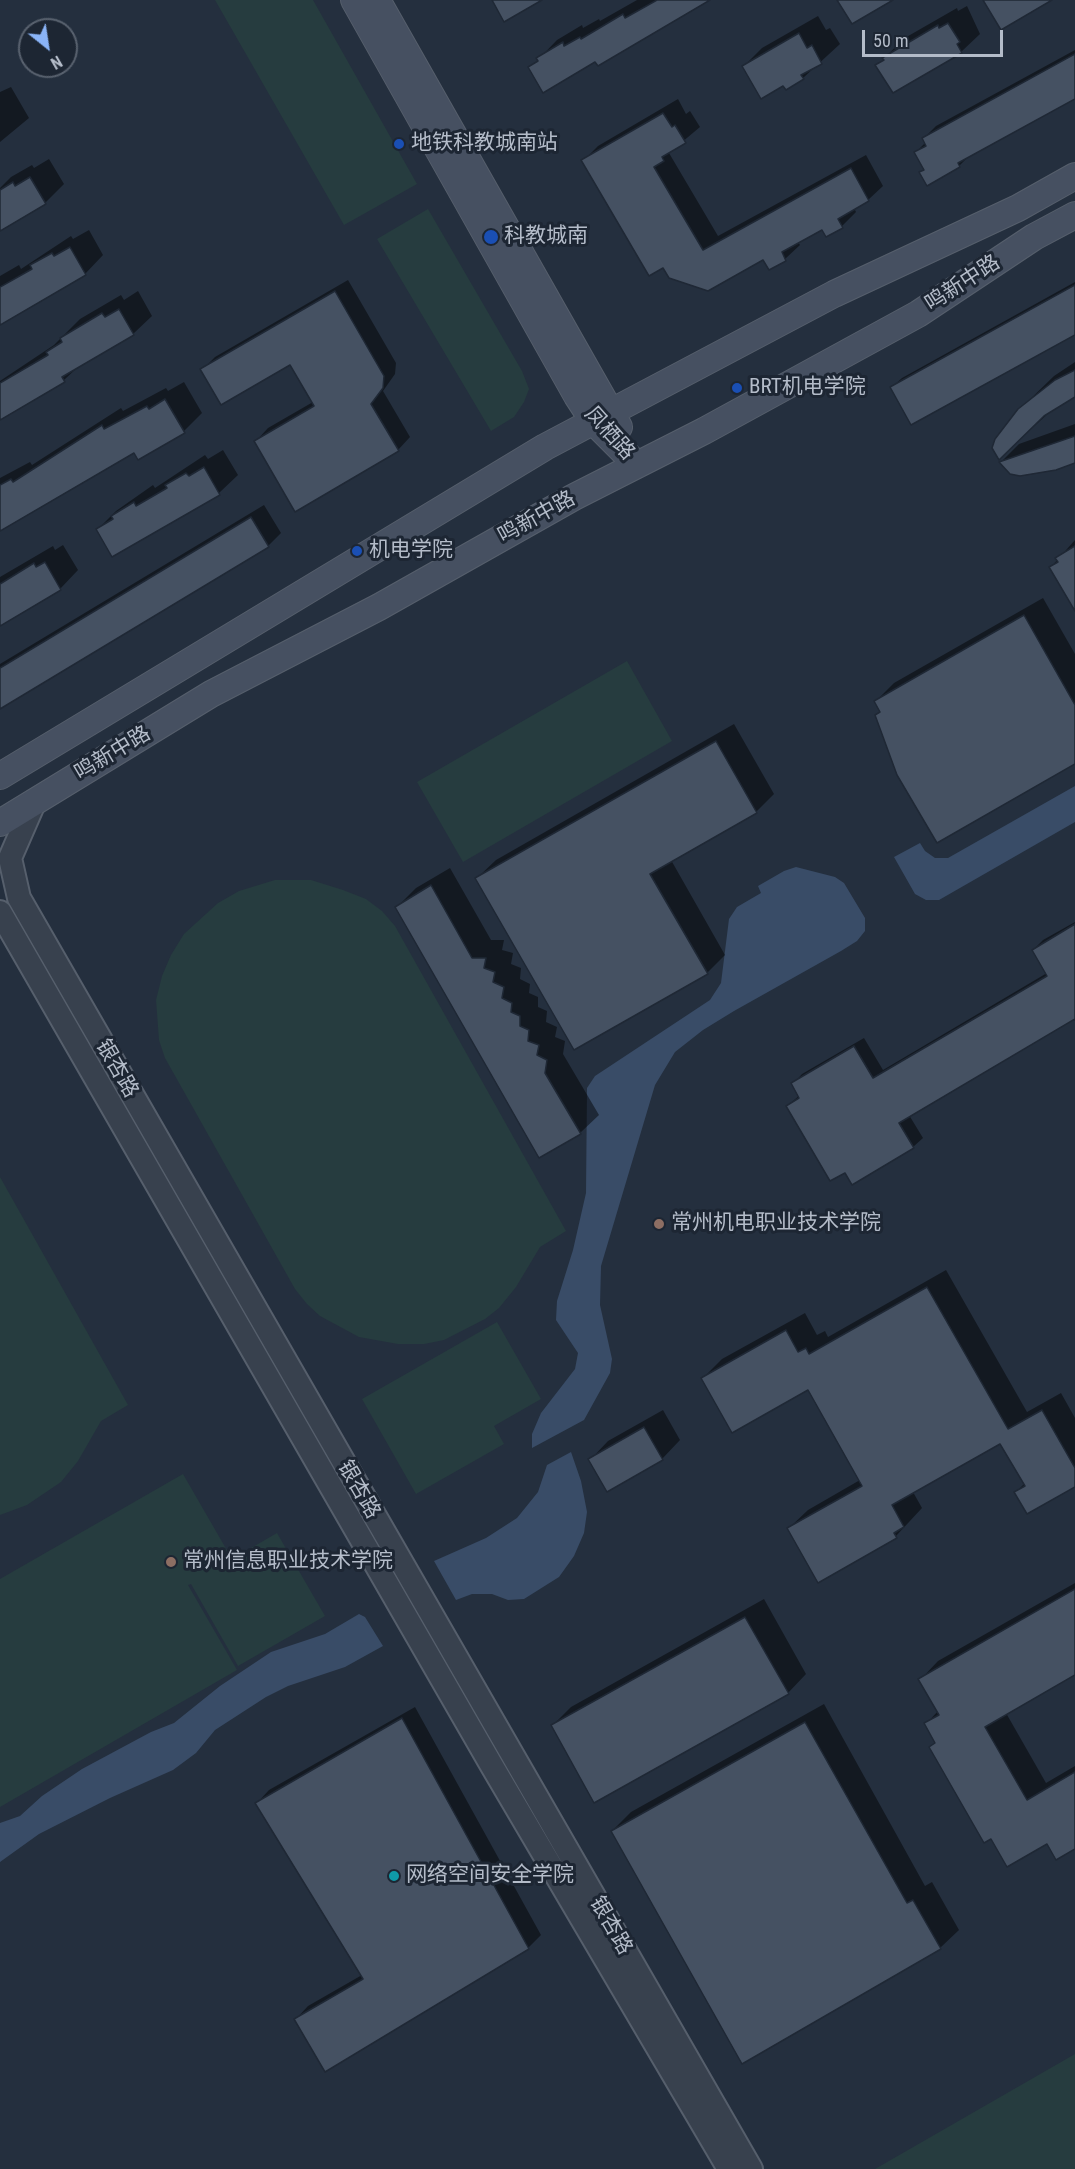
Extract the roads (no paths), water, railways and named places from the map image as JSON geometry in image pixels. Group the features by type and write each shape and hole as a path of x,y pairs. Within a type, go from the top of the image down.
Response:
{"main road":[{"name":"凤栖路","path":"354,0 603,418 638,465"},
{"name":"凤栖路","path":"377,0 603,418"},
{"name":"鸣新中路","path":"0,776 545,447 834,294 1018,208 1075,176"},
{"name":"鸣新中路","path":"0,823 211,694 918,314 1034,237 1075,215"}],"street":[{"name":"银杏路","path":"34,802 10,858 19,898 751,2169"},
{"name":"银杏路","path":"0,912 492,1766 729,2169"}],"water":[{"path":"1075,786 1075,822 939,900 926,900 915,894 894,857 920,843 925,851 935,858 948,858"},
{"path":"796,867 835,877 844,883 865,918 865,931 857,941 734,1011 703,1030 675,1052 655,1085 601,1266 600,1305 612,1359 610,1373 584,1420 532,1448 532,1434 541,1413 575,1369 578,1353 556,1320 557,1301 573,1250 586,1193 587,1088 595,1076 710,1000 721,983 729,919 737,907 761,893 758,886"},
{"path":"571,1452 581,1481 587,1512 584,1533 574,1556 559,1577 524,1599 508,1600 492,1594 472,1594 456,1600 434,1561 486,1538 517,1518 538,1492 547,1465"},
{"path":"359,1614 365,1617 383,1646 345,1667 288,1686 266,1697 215,1730 196,1753 173,1770 110,1798 39,1834 0,1862 0,1823 20,1816 42,1796 82,1769 151,1732 174,1723 220,1686 271,1652 325,1634"}],"place":[{"name":"地铁科教城南站","path":"399,144"},
{"name":"科教城南","path":"491,237"},
{"name":"BRT机电学院","path":"737,388"},
{"name":"机电学院","path":"357,551"},
{"name":"常州机电职业技术学院","path":"659,1224"},
{"name":"常州信息职业技术学院","path":"171,1562"},
{"name":"网络空间安全学院","path":"394,1876"}]}
